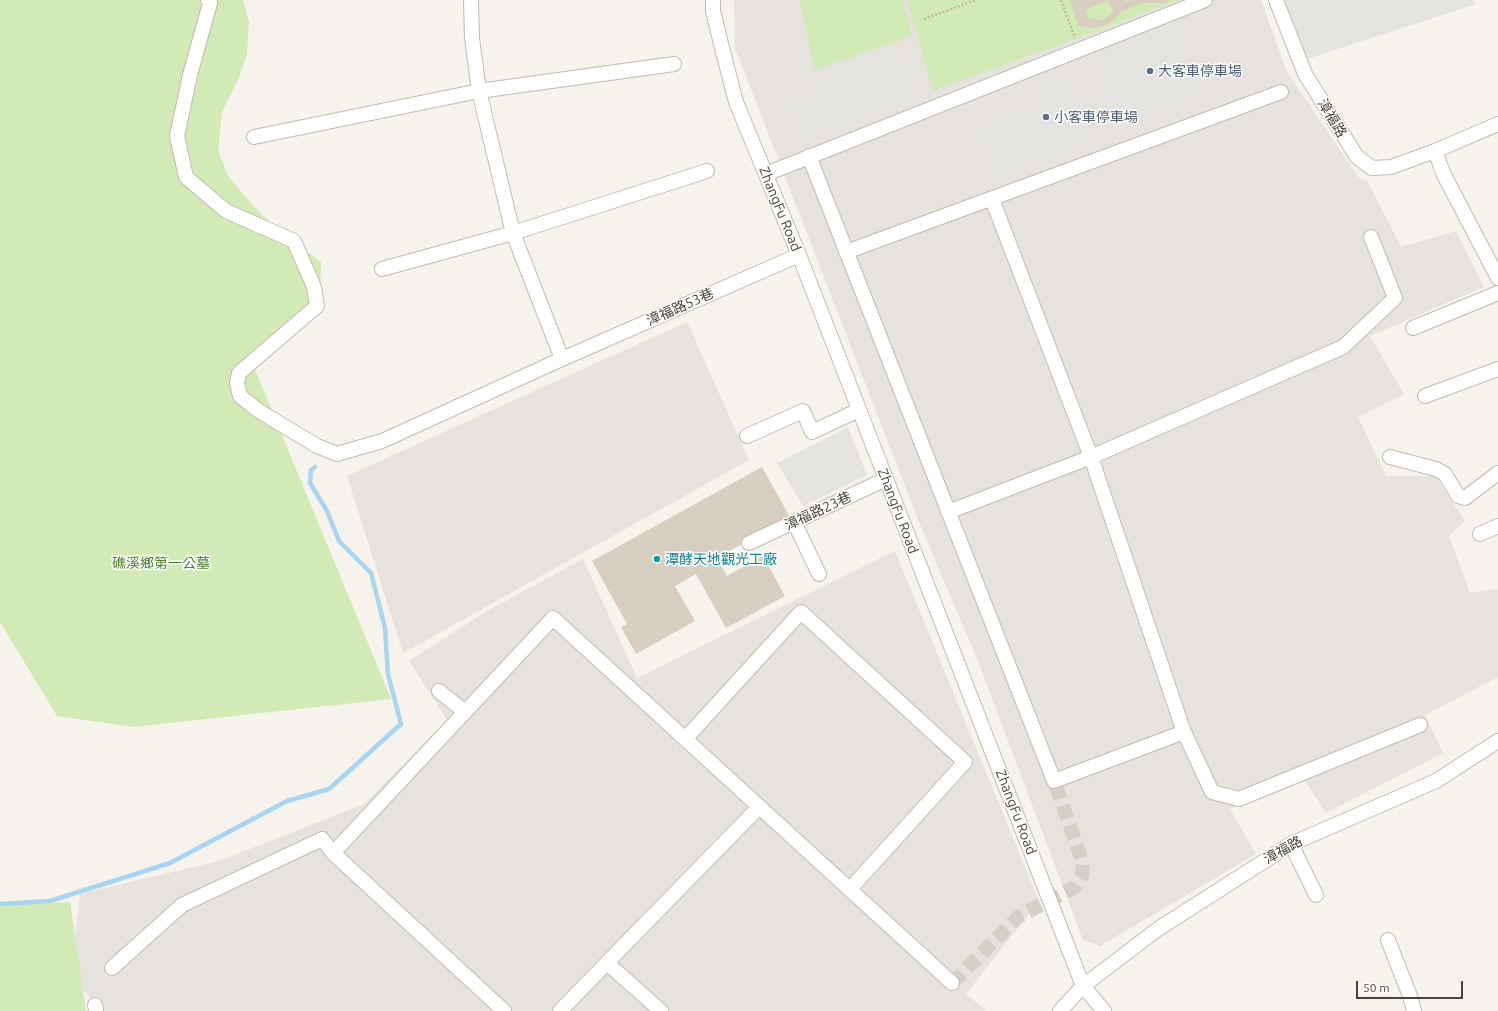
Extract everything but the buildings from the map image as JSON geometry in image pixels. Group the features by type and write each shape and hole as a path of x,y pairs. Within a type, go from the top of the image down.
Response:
{"street":[{"name":"漳福路53巷","path":"208,0 210,3 190,75 177,136 186,177 226,211 294,241 314,287 317,306 239,373 237,383 240,396 259,411 317,446 337,454 382,441 799,254"},
{"path":"471,0 472,38 479,91 513,233 562,359"},
{"name":"ZhangFu Road","path":"713,0 722,48 736,102 799,254 1083,986 1104,1011"},
{"path":"766,174 1204,0"},
{"name":"漳福路","path":"1276,0 1305,74 1356,157 1372,168 1391,167 1435,151 1498,124"},
{"path":"254,137 479,91 674,64"},
{"path":"846,252 1281,92"},
{"path":"1435,151 1444,175 1498,278"},
{"path":"809,156 1054,781 1184,732"},
{"path":"382,269 513,233 706,171"},
{"path":"992,199 1092,457 1184,732 1212,792 1239,798 1420,725"},
{"path":"948,512 1092,457 1343,347 1395,298 1371,237"},
{"path":"1413,328 1498,293"},
{"path":"1425,396 1498,369"},
{"path":"747,436 803,411 812,432 859,410"},
{"path":"1390,457 1436,469 1445,474 1458,496 1465,498 1498,473"},
{"name":"漳福路23巷","path":"749,543 886,479"},
{"path":"794,522 819,574"},
{"path":"1480,534 1498,526"},
{"path":"685,739 801,612 807,617 965,762 850,889"},
{"path":"333,853 552,618 952,983"},
{"path":"439,692 464,712"},
{"name":"漳福路","path":"1083,986 1158,929 1291,844 1436,781 1498,741"},
{"path":"560,1011 759,807"},
{"path":"112,968 182,905 322,839 333,853 504,1011"},
{"path":"1291,844 1316,895"},
{"path":"1388,940 1410,996 1414,1011"},
{"path":"608,962 661,1011"},
{"path":"1060,1011 1083,986"}],"path":[{"path":"924,19 976,0"},
{"path":"1061,0 1079,50"}],"shaded area":[{"path":"734,0 1261,0 1287,72 1359,178 1368,182 1401,247 1456,231 1484,287 1370,336 1404,394 1358,417 1386,476 1435,476 1465,521 1449,536 1470,593 1498,590 1498,677 1425,715 1443,753 1326,813 1303,778 1230,809 1256,854 1100,946 1083,940 978,661 921,527 735,48"},
{"path":"1281,0 1473,0 1476,4 1304,60"},
{"name":"大客車停車場","path":"1181,18 1209,87 1118,124 1090,56"},
{"path":"901,44 918,95 832,131 798,136 785,105 819,98 815,75"},
{"name":"小客車停車場","path":"1070,73 1095,141 989,179 971,129 1040,104 1033,86"},
{"path":"687,322 749,460 403,653 347,476"},
{"path":"848,427 867,475 803,506 777,463"},
{"path":"895,551 1039,901 966,994 987,1011 102,1011 76,982 74,948 80,894 219,861 364,804 447,720 409,661 487,611 583,559 637,678"}],"green space":[{"name":"礁溪鄉第一公墓","path":"0,0 243,0 249,21 247,54 238,80 222,112 218,150 228,176 249,201 277,230 321,262 320,303 249,355 391,699 133,727 57,716 0,622"},
{"path":"799,0 903,0 912,36 815,70"},
{"path":"907,0 1180,0 933,91"},
{"path":"70,902 86,1011 0,1011 0,905"}],"waterway":[{"path":"0,904 50,901 170,863 287,801 329,789 401,724 388,674 385,628 371,573 339,541 327,511 310,483 311,470 315,467"}],"tunnel":[{"path":"952,983 1018,917 1075,887 1082,876 1083,863 1054,781"}],"place":[{"name":"大客車停車場","path":"1150,71"},
{"name":"小客車停車場","path":"1046,117"},
{"name":"潭酵天地觀光工廠","path":"657,559"}]}
